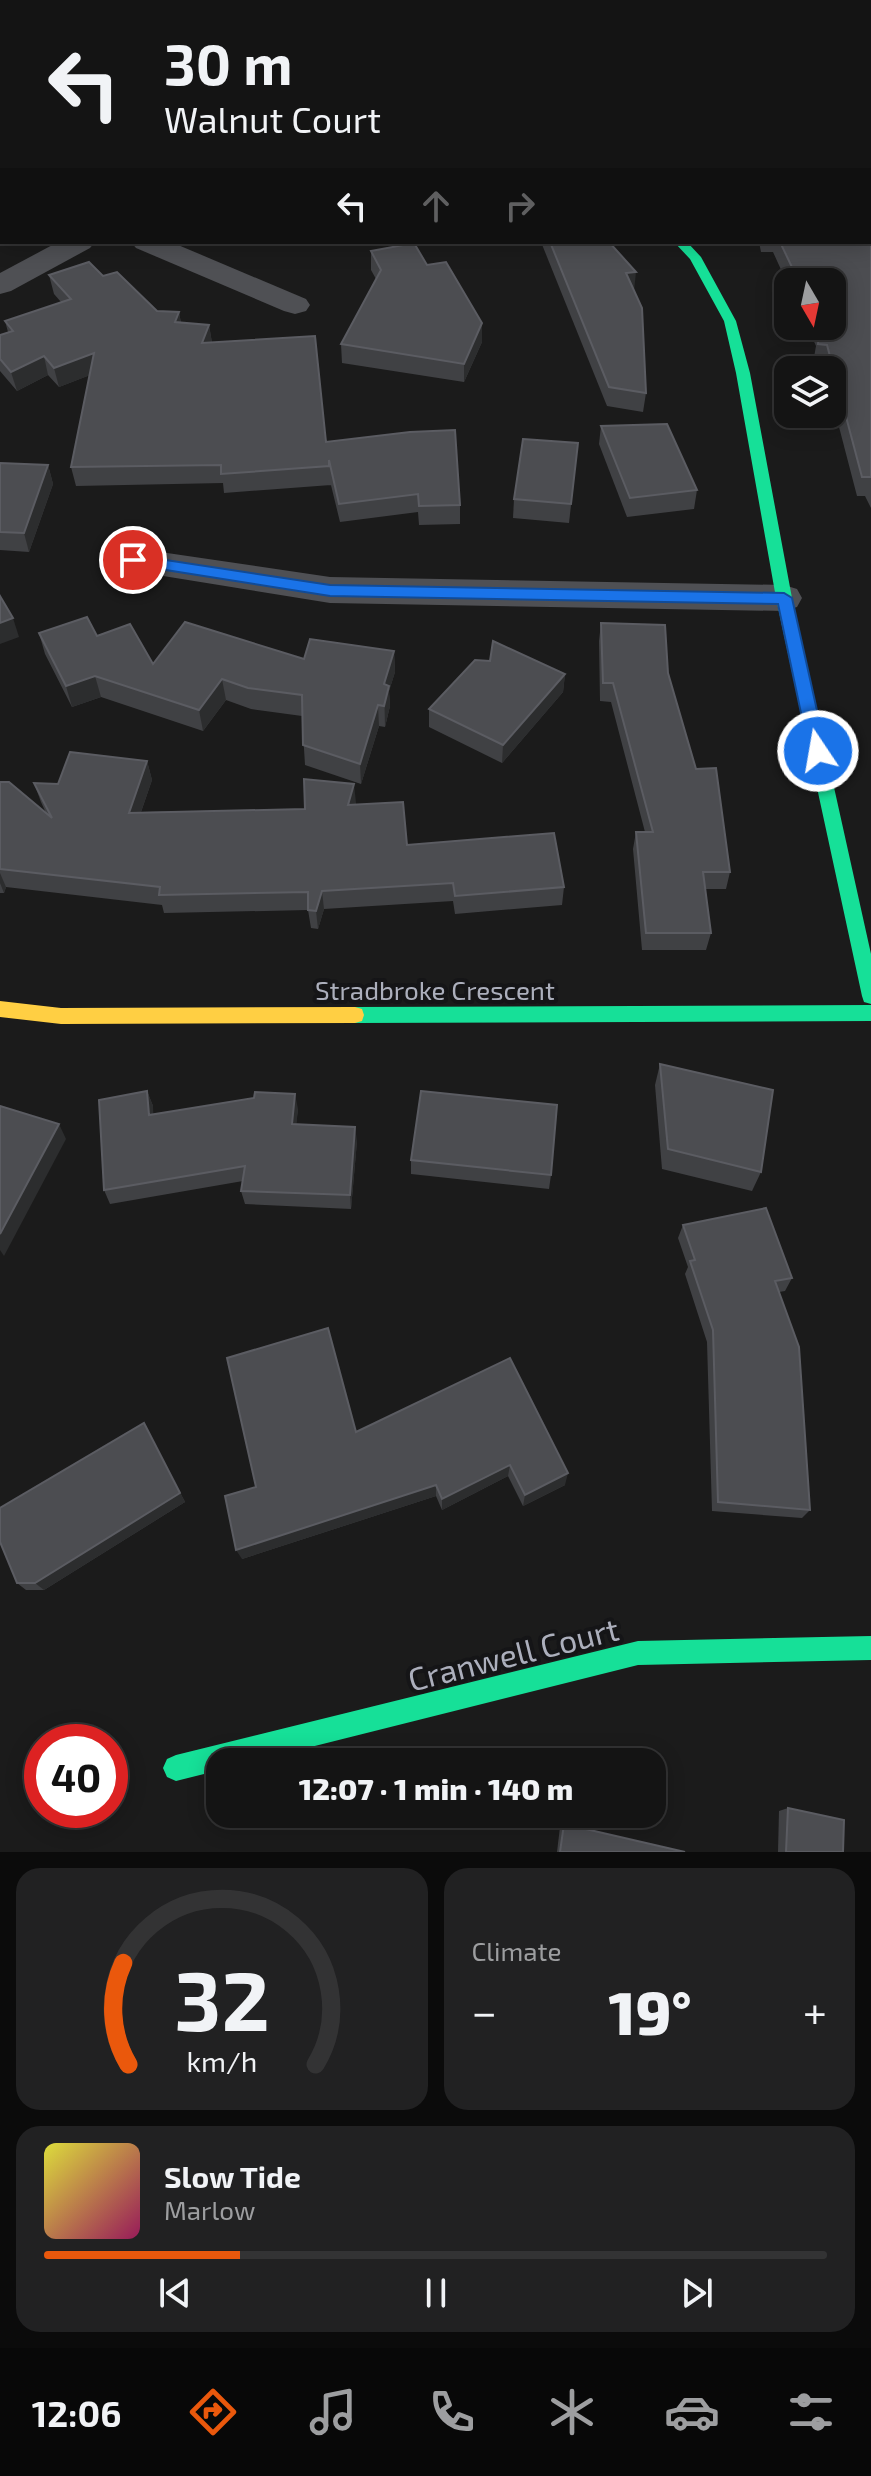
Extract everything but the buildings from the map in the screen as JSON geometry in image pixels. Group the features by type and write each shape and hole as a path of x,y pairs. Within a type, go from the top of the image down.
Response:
{"street":[{"path":"0,285 76,244"},
{"path":"151,244 295,305"},
{"path":"682,244 695,257 730,321 743,373 784,598 871,996"},
{"path":"133,560 330,590 784,598"},
{"name":"Stradbroke Crescent","path":"0,1009 61,1016 871,1013"},
{"name":"Cranwell Court","path":"176,1768 638,1653 871,1648"}],"traffic: fast":[{"path":"682,244 695,257 730,321 743,373 784,598 871,996"},
{"path":"355,1015 871,1013"},
{"path":"176,1768 638,1653 871,1648"}],"traffic: slow":[{"path":"0,1009 61,1016 355,1015"}],"route":[{"path":"133,560 330,590 784,598 818,751"}]}
